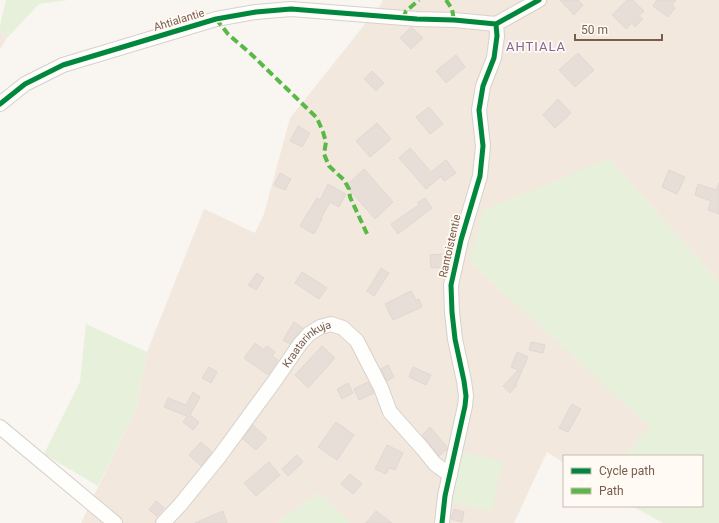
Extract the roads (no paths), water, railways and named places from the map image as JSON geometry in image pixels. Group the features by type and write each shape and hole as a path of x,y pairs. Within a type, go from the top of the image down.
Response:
{"street":[{"path":"496,24 539,0"},
{"name":"Ahtialantie","path":"0,104 25,84 63,65 216,19 256,12 291,9 496,24"},
{"name":"Rantoistentie","path":"442,523 445,496 466,396 462,367 455,339 451,285 461,240 481,171 483,146 479,110 483,86 494,58 497,36 496,24"},
{"name":"Kraatarinkuja","path":"163,523 180,505 218,457 300,344 309,334 320,327 331,324 343,328 357,341 381,388 390,412 424,449 435,464 450,475"},
{"path":"0,427 115,523"}],"district":[{"name":"AHTIALA","path":"536,46"}]}
